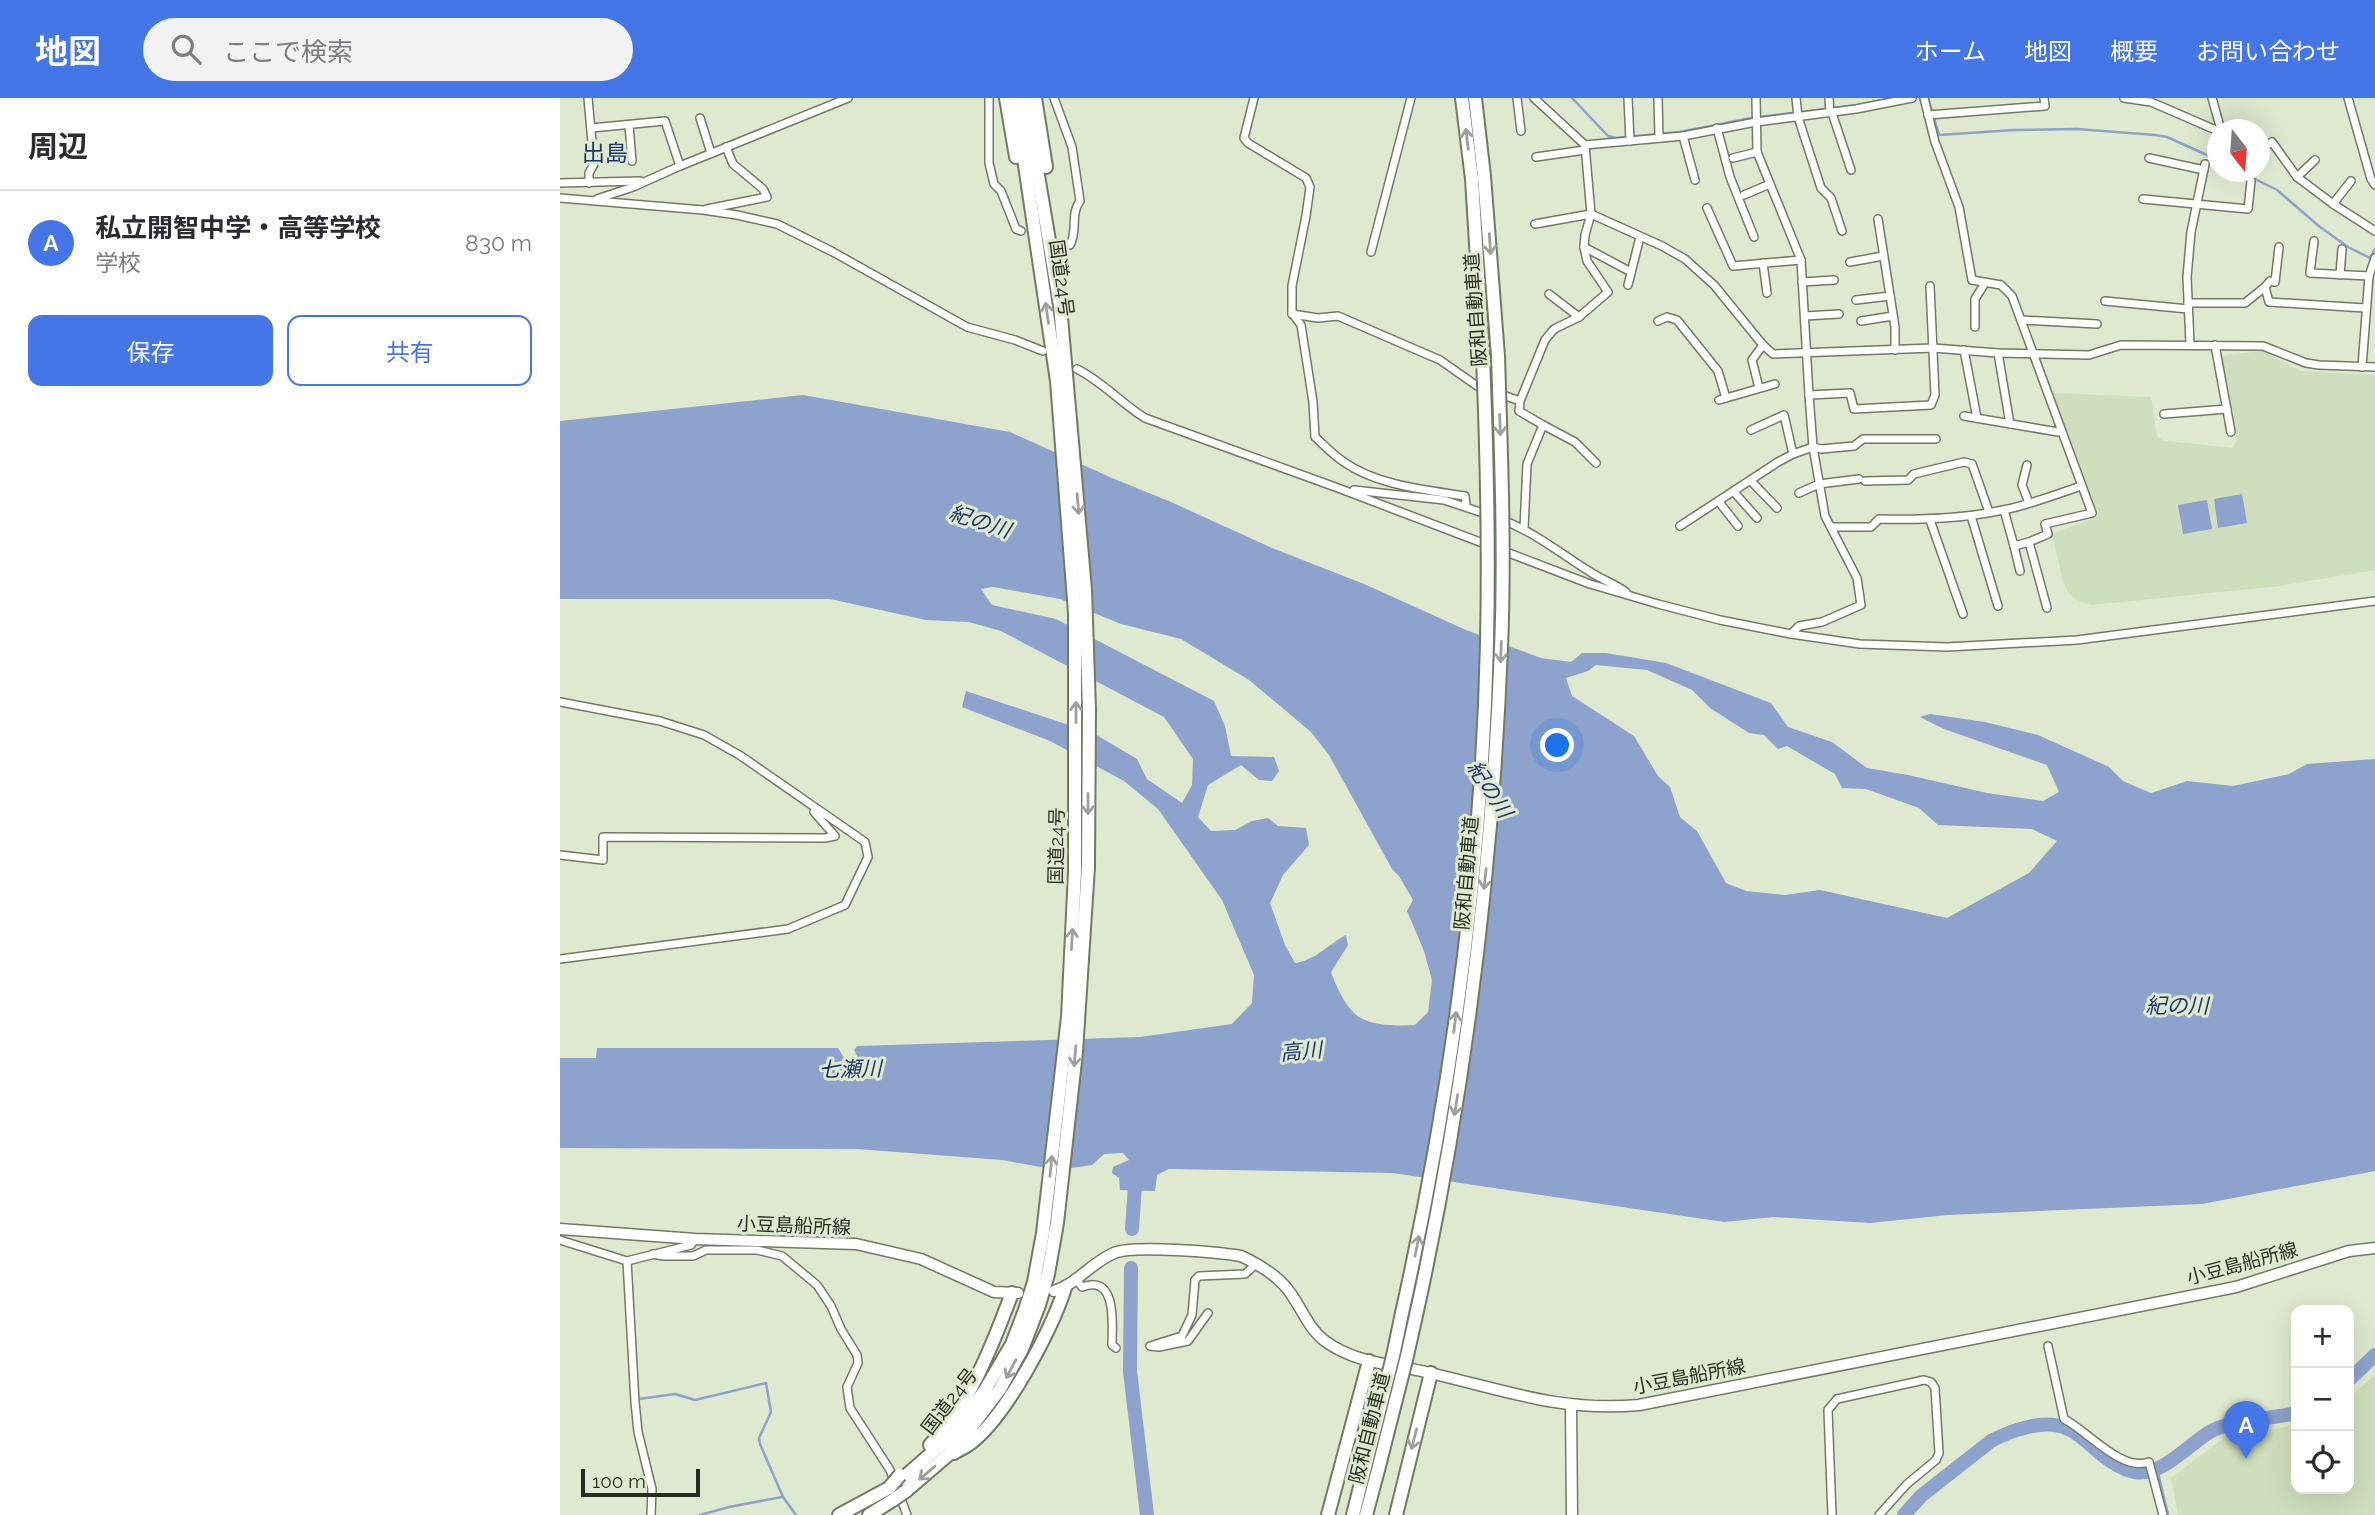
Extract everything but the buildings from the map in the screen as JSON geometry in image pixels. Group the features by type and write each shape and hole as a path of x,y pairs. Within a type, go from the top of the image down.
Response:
{"highway":[{"path":"1006,98 1023,193 1033,210"},
{"name":"国道24号","path":"1015,98 1062,384"},
{"name":"国道24号","path":"903,1481 948,1455 953,1441 1012,1344 1049,1234 1068,1017 1075,872 1075,612 1060,306 1025,98"},
{"path":"1034,98 1052,203 1049,233"},
{"name":"阪和自動車道","path":"1353,1515 1371,1469 1399,1358 1415,1320 1464,1054 1488,850 1501,646 1503,535 1498,356 1478,177 1462,98"},
{"name":"阪和自動車道","path":"1399,1358 1402,1313 1433,1161 1449,1062 1475,849 1487,645 1488,534 1475,98"},
{"path":"953,1441 997,1414 1040,1347 1057,1313 1059,1290"},
{"path":"953,1441 959,1411 986,1361 1015,1293"},
{"path":"1328,1515 1369,1361"},
{"path":"1396,1515 1431,1373"},
{"name":"国道24号","path":"903,1481 930,1450 953,1441"},
{"name":"阪和自動車道","path":"1366,1515 1371,1469"},
{"path":"869,1515 903,1481"},
{"path":"839,1515 891,1494"}],"main road":[{"name":"小豆島船所線","path":"560,1229 695,1239 856,1244 921,1259 994,1292 1015,1293"},
{"name":"小豆島船所線","path":"1059,1290 1108,1256 1127,1249 1241,1256 1257,1263 1285,1286 1322,1339 1351,1356 1431,1373 1504,1393 1594,1408 1639,1405 2236,1287 2348,1251 2375,1248"},
{"path":"1571,1406 1572,1515"}],"street":[{"path":"588,98 594,164 589,173 590,183"},
{"path":"593,200 848,98"},
{"path":"989,98 989,163 994,184 1001,191 1016,229 1021,231"},
{"path":"1054,98 1072,148 1080,201 1075,208 1073,239 1070,245 1066,245"},
{"path":"1254,98 1244,138 1306,178 1310,187 1292,286 1292,313 1301,325 1313,402 1315,437 1343,462 1358,470 1403,486 1465,496 1466,506"},
{"path":"1371,252 1411,98"},
{"path":"1517,98 1521,131"},
{"path":"1534,98 1585,148 1591,214 1584,247 1587,261 1608,292 1579,317 1563,323 1545,340 1520,401 1519,411 1575,443 1596,463"},
{"path":"1628,98 1630,138"},
{"path":"1658,98 1659,136"},
{"path":"1756,98 1758,152 1801,260 1808,395 1825,516 1857,578 1861,605 1822,622 1799,626 1791,634"},
{"path":"1796,98 1797,114 1821,188 1831,198 1842,231"},
{"path":"1829,98 1830,111 1851,170"},
{"path":"1536,157 1630,138 1683,136 1797,114 1912,98"},
{"path":"1924,98 1931,114 1942,165 1959,207 1972,280 2001,285 2009,291 2092,513 2045,524 2048,534 2014,546"},
{"path":"1931,114 2045,106 2044,98"},
{"path":"2124,98 2151,102 2207,125"},
{"path":"2212,98 2217,119"},
{"path":"2348,98 2375,185"},
{"path":"700,118 711,153"},
{"path":"591,128 665,121 680,166"},
{"path":"629,125 632,161"},
{"path":"1717,128 1730,177 1754,237"},
{"path":"1683,136 1695,180"},
{"path":"2270,143 2272,142 2297,177 2375,231"},
{"path":"703,210 767,197 763,189 733,164 726,147"},
{"path":"1733,158 1758,152"},
{"path":"2149,159 2205,167 2191,232 2187,277 2190,344"},
{"path":"2297,177 2315,160"},
{"path":"560,183 648,180"},
{"path":"2333,204 2351,181"},
{"path":"2143,199 2248,209 2251,182"},
{"path":"1744,195 1770,184"},
{"path":"560,198 703,210 777,224 967,327 1043,351"},
{"path":"1707,208 1733,266 1801,260"},
{"path":"1535,224 1591,214 1685,259 1714,285 1773,354 1933,348 2089,355 2120,345 2190,344 2263,346 2306,363 2375,367"},
{"path":"1878,219 1893,316 1895,350"},
{"path":"1628,285 1640,237"},
{"path":"2314,241 2310,273 2369,276"},
{"path":"1584,247 1631,272"},
{"path":"2105,301 2188,306 2245,303 2270,281 2275,282 2280,247"},
{"path":"2340,275 2342,248"},
{"path":"1850,262 1884,256"},
{"path":"2362,367 2365,308 2369,276 2375,258"},
{"path":"1763,263 1767,293"},
{"path":"1802,282 1834,280"},
{"path":"1975,327 1975,299 1984,283"},
{"path":"1808,395 1850,393 1854,409 1931,405 1935,395 1930,286"},
{"path":"2265,287 2269,302 2365,308"},
{"path":"1549,294 1579,317"},
{"path":"1856,300 1890,296"},
{"path":"1292,313 1318,318 1338,316 1440,360 1478,386 1520,401"},
{"path":"1805,316 1839,314"},
{"path":"1861,321 1893,316"},
{"path":"1658,320 1667,317 1677,320 1718,371 1723,399 1775,384"},
{"path":"2021,320 2097,324"},
{"path":"1759,388 1752,360 1763,345"},
{"path":"2215,345 2231,432"},
{"path":"1964,350 1977,418"},
{"path":"1998,353 2010,424"},
{"path":"1077,369 1100,382 1145,418 1590,584 1720,620 1791,634 1860,644 1947,647 2077,640 2375,601"},
{"path":"2164,414 2227,409"},
{"path":"1751,430 1784,415 1793,454"},
{"path":"1964,416 2058,432"},
{"path":"1524,528 1527,464 1543,425"},
{"path":"1681,526 1793,454 1814,447 1821,449 1854,446 1863,439 1936,439"},
{"path":"1799,493 1819,484 1908,480 1914,474 1964,462 1972,464 1989,512"},
{"path":"2027,465 2022,485 2029,503"},
{"path":"1751,481 1777,508"},
{"path":"1831,527 1871,527 1879,519 1930,520 1971,516 2004,510 2081,486"},
{"path":"1338,488 1444,500 1466,506 1524,528 1593,574 1614,583 1629,594"},
{"path":"1734,492 1757,518"},
{"path":"1719,502 1738,526"},
{"path":"2004,510 2020,571"},
{"path":"1971,516 1998,606"},
{"path":"1930,520 1943,559 1947,562 1963,614"},
{"path":"2029,542 2047,608"},
{"path":"560,702 660,722 704,736 741,755 865,842 868,857 845,905 788,929 560,959"},
{"path":"560,855 603,860 603,837 760,839 835,836 803,801"},
{"path":"561,1241 627,1261 691,1245 695,1239"},
{"path":"653,1254 693,1256 706,1250 757,1250 782,1256 817,1284 857,1355 858,1363 846,1387 850,1408 890,1470 907,1515"},
{"path":"627,1261 635,1402 638,1432 652,1489 652,1515"},
{"path":"1208,1313 1188,1340 1159,1347 1150,1346 1182,1336 1192,1315 1195,1280 1199,1276 1245,1274 1257,1263"},
{"path":"1075,1278 1082,1287 1089,1284 1100,1287 1107,1295 1113,1312 1112,1345 1116,1348"},
{"path":"2048,1346 2064,1419 2076,1425 2117,1457 2135,1465 2149,1462 2163,1515"},
{"path":"1832,1515 1828,1410 1832,1404 1837,1399 1911,1382 1931,1382 1935,1388 1939,1453 1936,1460 1907,1484 1879,1515"}],"shaded area":[{"path":"2262,351 2300,371 2375,375 2375,570 2279,586 2092,605 2077,601 2068,592 2063,581 2052,534 2099,516 2052,393 2151,397 2157,436 2165,441 2233,448 2237,441 2221,358 2226,355"},
{"path":"2375,1375 2375,1515 2178,1515 2171,1478 2221,1440 2291,1426 2291,1494 2354,1494 2354,1394"}],"water":[{"name":"紀の川","path":"803,395 1010,432 1272,548 1364,584 1466,630 1541,658 1571,662 1582,653 1606,653 1666,663 1771,703 1788,727 1832,742 1867,768 1987,793 2043,801 2059,792 2047,765 1944,729 1920,717 1930,714 1985,722 2038,735 2109,767 2123,781 2151,793 2187,781 2233,786 2289,774 2307,764 2375,759 2375,1171 2202,1204 1948,1215 1870,1223 1774,1217 1724,1222 1393,1173 1169,1169 1157,1175 1155,1191 1120,1190 1119,1178 1112,1173 1113,1167 1129,1160 1123,1153 1104,1154 1092,1165 1057,1170 1002,1160 857,1149 560,1148 560,1058 596,1058 597,1048 838,1048 855,1076 869,1079 854,1050 857,1046 1140,1037 1232,1024 1252,1003 1254,975 1222,900 1158,809 1124,781 1050,741 962,707 966,691 1093,733 1137,759 1147,779 1182,803 1192,785 1193,759 1164,717 1001,631 969,622 926,620 830,599 560,599 560,421","holes":["993,587 1060,599 1121,624 1181,639 1249,680 1311,732 1329,755 1392,869 1413,900 1407,911 1424,951 1432,980 1428,1012 1415,1025 1366,1021 1356,1015 1347,1004 1331,972 1348,945 1346,935 1302,962 1295,963 1285,945 1270,903 1283,875 1309,845 1306,828 1278,826 1268,818 1252,821 1235,830 1211,831 1198,817 1208,785 1241,765 1259,780 1272,781 1279,771 1274,757 1231,756 1225,726 1214,701 1056,619 992,605 981,589","1596,665 1647,670 1692,690 1710,708 1749,733 1764,735 1778,749 1787,746 1835,774 1842,788 1866,789 1919,808 1938,825 2032,829 2057,841 2029,873 1947,918 1820,890 1785,895 1746,891 1726,883 1697,831 1680,817 1670,787 1658,776 1634,736 1572,696 1566,678 1588,671"]},
{"path":"2242,494 2247,523 2218,528 2214,499"},
{"path":"2207,500 2212,529 2183,534 2178,505"}],"waterway":[{"path":"1572,98 1608,136 1616,138 1680,132 1751,118"},
{"path":"1759,117 1858,105 1891,98"},
{"path":"1928,98 1939,135 2077,129 2167,137 2207,155"},
{"path":"2261,182 2277,190 2348,247 2370,258 2375,249"},
{"name":"高川","path":"1132,1229 1136,1171"},
{"name":"高川","path":"1131,1268 1130,1371 1147,1515"},
{"path":"2354,1375 2375,1355"},
{"path":"639,1399 675,1394 695,1400 766,1383 771,1412 759,1438 760,1444 783,1497 796,1515"},
{"path":"1904,1515 1921,1496 1991,1441 2029,1427 2050,1425 2068,1429 2118,1466 2129,1471 2145,1472 2174,1459 2218,1428 2291,1414"},
{"path":"2157,1469 2168,1515"},
{"path":"700,1515 782,1497"}],"place":[{"name":"私立開智中学・高等学校","path":"2246,1459"}],"district":[{"name":"出島","path":"605,152"}],"water label":[{"name":"七瀬川","path":"850,1069"}]}
